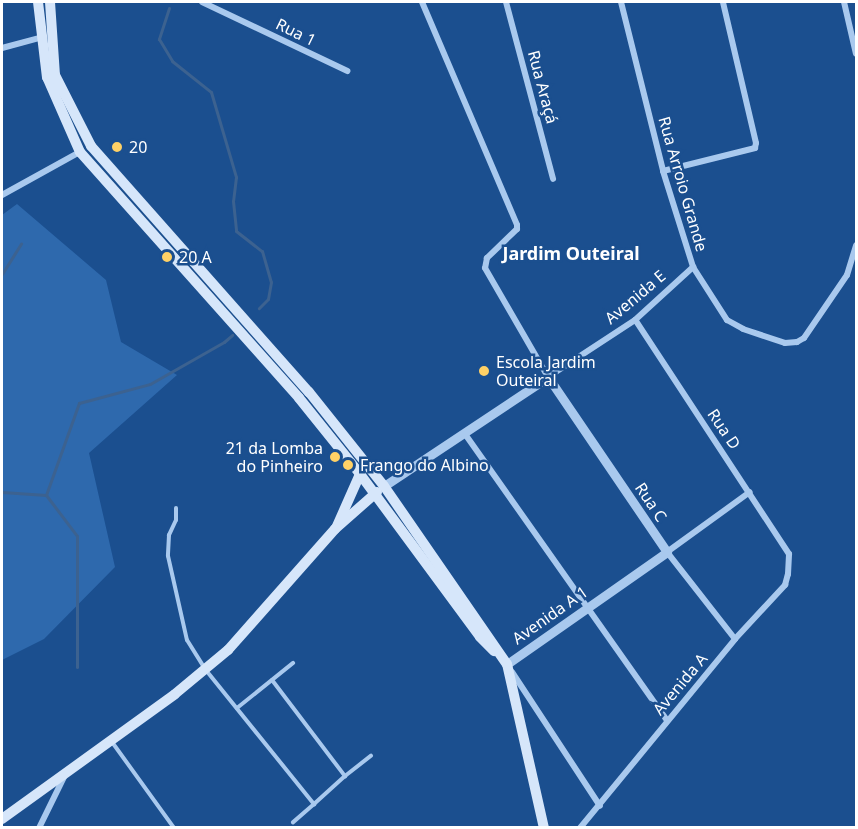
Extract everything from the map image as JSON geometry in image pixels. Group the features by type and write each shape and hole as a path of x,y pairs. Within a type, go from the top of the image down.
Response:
{"main road":[{"path":"38,2 40,38 46,77 80,152 299,398 360,474 373,495 480,637 507,664"},
{"path":"50,2 55,75 91,146 309,392 384,486 507,664 544,828"},
{"path":"360,474 369,473 384,486"},
{"path":"335,529 360,474"},
{"path":"2,819 111,741 228,650 335,529 384,486"}],"street":[{"name":"Rua 1","path":"202,2 347,71"},
{"path":"422,2 517,225 517,229 487,258 484,268 548,377"},
{"name":"Rua Araçá","path":"506,2 553,179"},
{"name":"Rua Arroio Grande","path":"621,2 663,171 693,267 727,320 743,329 785,344 804,338 847,275 856,245"},
{"path":"663,171 755,148 756,143 723,2"},
{"path":"844,2 856,54"},
{"path":"2,48 40,38"},
{"path":"2,195 80,152"},
{"name":"Avenida E","path":"384,486 635,321 693,267"},
{"name":"Rua D","path":"635,321 789,554"},
{"name":"Rua C","path":"548,377 667,552 735,639"},
{"path":"465,434 667,720"},
{"name":"Avenida A 1","path":"600,806 507,664 750,492"},
{"name":"Avenida A","path":"580,828 735,639 785,585 789,554"},
{"path":"39,828 65,775"}],"lane":[{"path":"176,508 176,520 169,535 168,556 187,640 205,669 314,804"},
{"path":"237,708 293,663"},
{"path":"272,680 345,776"},
{"path":"111,741 174,828"},
{"path":"293,822 371,756"}],"shaded area":[{"path":"17,204 106,280 121,342 177,375 89,453 115,567 44,639 2,660 2,215"}],"waterway":[{"path":"169,8 159,39 172,61 211,92 236,177 233,201 236,231 262,251 271,282 268,299 259,308"},
{"path":"2,274 21,244"},
{"path":"46,495 79,403 150,384 224,342 232,335"},
{"path":"2,492 46,495 77,536 77,667"}],"place":[{"name":"20","path":"117,147"},
{"name":"20 A","path":"167,257"},
{"name":"Escola Jardim Outeiral","path":"484,371"},
{"name":"21 da Lomba do Pinheiro","path":"335,457"},
{"name":"Frango do Albino","path":"348,465"}],"district":[{"name":"Jardim Outeiral","path":"571,253"}]}
